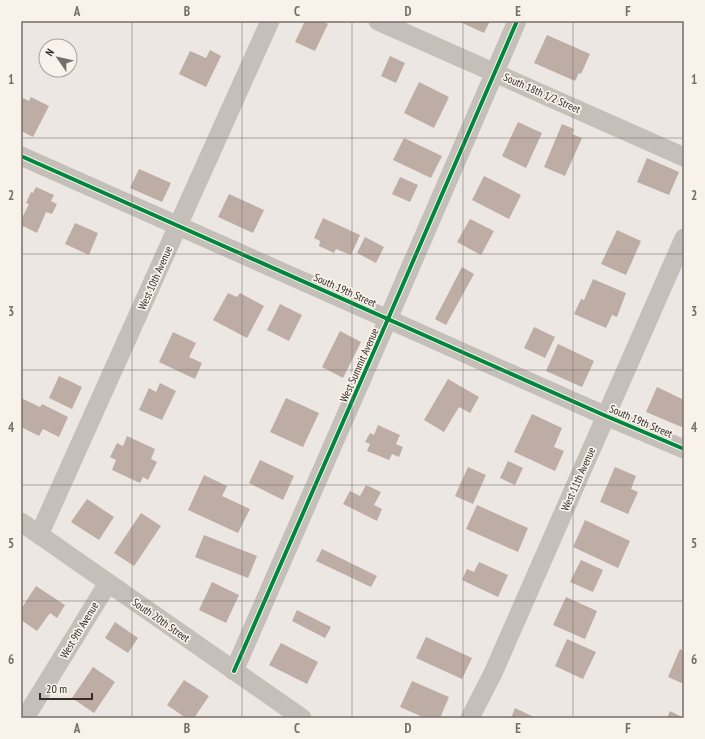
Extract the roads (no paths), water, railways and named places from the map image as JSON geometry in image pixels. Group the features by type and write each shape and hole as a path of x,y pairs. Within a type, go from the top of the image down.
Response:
{"street":[{"name":"West 10th Avenue","path":"39,535 270,21"},
{"name":"South 18th 1/2 Street","path":"378,21 684,157"},
{"name":"West Summit Avenue","path":"234,671 517,21"},
{"name":"South 19th Street","path":"21,156 606,416 684,449"},
{"name":"West 11th Avenue","path":"470,718 493,673 684,238"},
{"name":"South 20th Street","path":"21,522 302,718"},
{"name":"West 9th Avenue","path":"25,718 108,583"}]}
